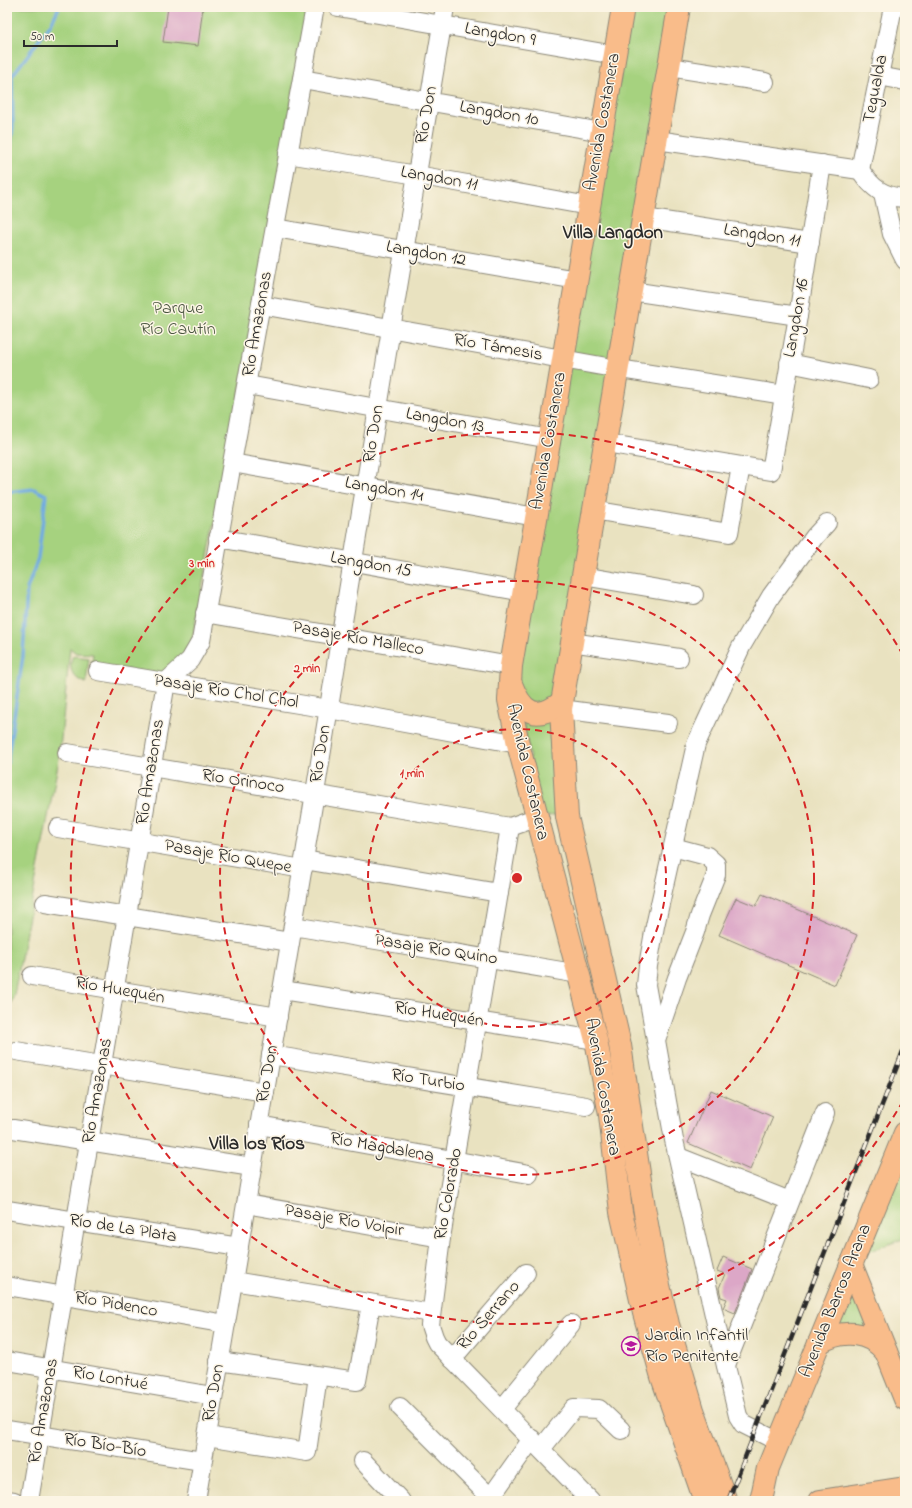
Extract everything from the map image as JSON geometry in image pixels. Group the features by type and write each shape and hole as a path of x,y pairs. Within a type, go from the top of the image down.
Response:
{"main road":[{"name":"Avenida Costanera","path":"623,7 536,517 511,673 509,700 518,744 596,1040 610,1115 621,1212 644,1313 662,1377 704,1501"},
{"name":"Avenida Costanera","path":"679,7 644,218 604,443 562,705 567,817 620,1045 644,1208 654,1264 668,1324 691,1403 726,1501"},
{"path":"511,673 516,697 523,706 530,711 538,713 547,712 562,705"},
{"name":"Avenida Barros Arana","path":"750,1501 758,1483 768,1468 851,1264 904,1145"},
{"path":"851,1264 905,1399"},
{"path":"819,1343 836,1335 854,1334 872,1339 880,1345 886,1353"},
{"name":"Avenida Barros Arana","path":"761,1501 768,1468"},
{"path":"820,1501 905,1489"},
{"path":"869,1501 905,1489"}],"street":[{"name":"Río Amazonas","path":"29,1501 166,682 190,660 201,641 218,538 315,7"},
{"name":"Langdon 9","path":"338,7 615,56"},
{"name":"Río Don","path":"196,1501 292,934 445,7"},
{"name":"Tegualda","path":"860,170 893,7"},
{"path":"669,67 765,82"},
{"path":"879,76 905,81"},
{"name":"Langdon 10","path":"302,79 602,132"},
{"path":"657,140 860,170 869,184 883,194 905,198"},
{"name":"Langdon 11","path":"288,154 417,174 589,206"},
{"name":"Langdon 16","path":"741,466 771,471 798,316 822,164"},
{"path":"883,194 892,234 905,260"},
{"name":"Langdon 11","path":"644,218 810,243"},
{"name":"Langdon 12","path":"275,228 577,280"},
{"path":"631,291 798,316"},
{"name":"Río Támesis","path":"261,305 563,359 784,394"},
{"path":"790,364 869,379"},
{"name":"Langdon 13","path":"247,385 550,439"},
{"path":"594,510 729,533 741,466 604,443"},
{"name":"Langdon 14","path":"232,462 536,517"},
{"path":"779,1442 743,1424 738,1416 674,1140 646,985 648,966 696,744 741,647 771,596 815,536 827,523"},
{"name":"Langdon 15","path":"218,538 524,592"},
{"path":"583,576 694,595"},
{"name":"Pasaje Río Malleco","path":"205,613 341,636 511,673"},
{"path":"571,642 679,658"},
{"name":"Pasaje Río Chol Chol","path":"98,671 329,709 518,744"},
{"path":"562,705 668,724"},
{"name":"Río Orinoco","path":"67,753 510,827 527,821 538,820"},
{"name":"Río Colorado","path":"510,827 441,1238 430,1325 437,1343 591,1501"},
{"name":"Pasaje Río Quepe","path":"58,828 140,842 500,893"},
{"path":"656,1040 677,978 716,875 716,864 706,856 673,847"},
{"name":"Pasaje Río Quino","path":"45,903 127,916 489,958 579,974"},
{"name":"Río Huequén","path":"32,976 278,1017"},
{"name":"Río Huequén","path":"282,990 596,1040"},
{"path":"16,1052 265,1092"},
{"name":"Río Turbio","path":"271,1055 586,1106"},
{"path":"726,1365 825,1113"},
{"name":"Río Magdalena","path":"259,1125 529,1174"},
{"path":"13,1129 252,1167"},
{"path":"678,1158 790,1201"},
{"name":"Pasaje Río Voipir","path":"246,1204 441,1238"},
{"name":"Río de La Plata","path":"7,1210 239,1247"},
{"name":"Río Serrano","path":"452,1359 526,1273"},
{"path":"233,1280 431,1313"},
{"name":"Río Pidenco","path":"7,1286 226,1324"},
{"path":"219,1361 358,1381 371,1304"},
{"path":"502,1409 572,1324"},
{"name":"Río Lontué","path":"7,1361 214,1396"},
{"path":"207,1436 307,1452 318,1376"},
{"path":"400,1407 491,1500 537,1444 574,1408 599,1408 621,1430"},
{"name":"Río Bío-Bío","path":"7,1430 202,1461"},
{"path":"363,1462 401,1501"},
{"path":"7,1500 14,1501"}],"green space":[{"name":"Parque Río Cautín","path":"7,7 308,7 253,321 185,677 112,668 92,662 93,654 76,653 70,648 59,759 14,995 7,1014"},
{"path":"626,7 676,7 559,709 564,814 540,817 514,666"},
{"path":"73,656 89,658 86,683 78,679 72,672 71,660"},
{"path":"901,1168 905,1168 905,1238 863,1254"},
{"path":"853,1291 870,1329 830,1332"}],"building":[{"path":"168,7 203,7 198,46 163,42"},
{"path":"762,894 857,935 835,985 719,935 736,898 756,906"},
{"path":"711,1090 773,1117 750,1170 688,1143"},
{"path":"723,1257 752,1269 735,1313 723,1308 727,1299 721,1297 719,1288 725,1274 717,1271"}],"waterway":[{"path":"7,174 13,126 12,76 51,24 59,7"},
{"path":"7,492 34,489 46,495 38,558 27,589 23,656 7,763"}],"railway":[{"path":"728,1501 905,1046"}],"place":[{"name":"Jardin Infantil Río Penitente","path":"631,1346"}],"district":[{"name":"Villa Langdon","path":"613,233"},
{"name":"Villa los Ríos","path":"257,1144"}]}
